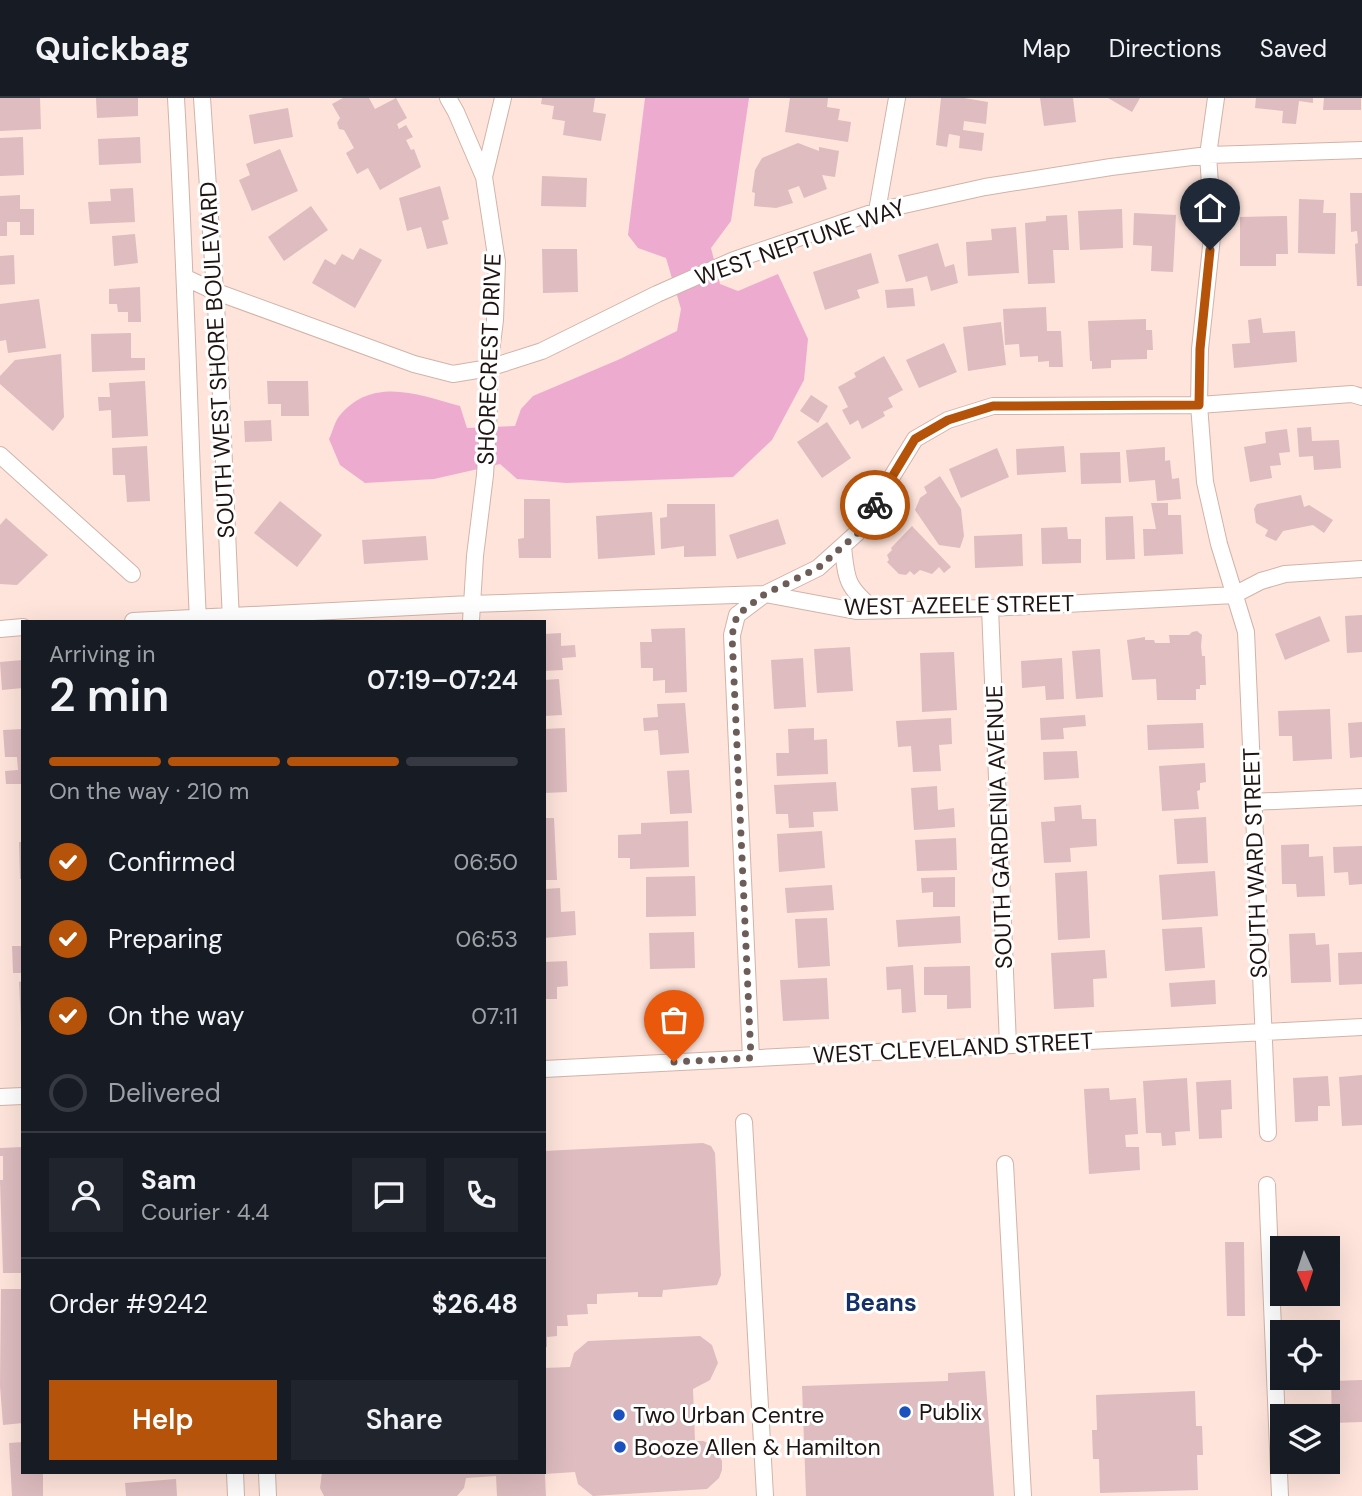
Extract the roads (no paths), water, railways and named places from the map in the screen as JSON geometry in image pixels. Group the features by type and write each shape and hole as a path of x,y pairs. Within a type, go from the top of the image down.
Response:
{"street":[{"name":"SOUTH WEST SHORE BOULEVARD","path":"176,98 186,278 198,619"},
{"name":"SOUTH WEST SHORE BOULEVARD","path":"201,98 219,351 231,619"},
{"path":"448,98 484,177"},
{"name":"SHORECREST DRIVE","path":"471,620 470,604 485,475 497,262 484,177 503,98"},
{"path":"877,211 897,98"},
{"name":"SOUTH WARD STREET","path":"1216,98 1208,155 1213,228 1200,349 1199,405 1205,482 1219,544 1246,632 1268,1133"},
{"name":"WEST NEPTUNE WAY","path":"186,278 214,291 414,364 453,374 489,368 542,351 657,294 734,260 877,211 985,187 1111,167 1208,155 1362,150"},
{"path":"751,1058 732,635 737,615 765,594 818,568 858,533 915,439 948,420 993,406 1199,405 1352,394 1362,397"},
{"path":"0,455 132,574"},
{"path":"843,546 845,573 856,595 875,610"},
{"name":"WEST AZEELE STREET","path":"166,620 231,619 470,604 765,594 856,611 990,608 1234,595 1261,581 1285,575 1362,569"},
{"name":"SOUTH GARDENIA AVENUE","path":"990,608 1007,1045"},
{"path":"0,629 21,627"},
{"path":"1252,802 1362,797"},
{"name":"WEST CLEVELAND STREET","path":"546,1069 1362,1027"},
{"path":"0,1097 21,1096"},
{"path":"744,1122 765,1496"},
{"path":"1005,1164 1023,1496"},
{"path":"1266,1185 1280,1496"},
{"path":"235,1474 236,1496"},
{"path":"267,1474 268,1496"}],"place":[{"name":"Publix","path":"905,1412"},
{"name":"Two Urban Centre","path":"619,1415"},
{"name":"Booze Allen & Hamilton","path":"620,1447"}],"district":[{"name":"Beans","path":"881,1302"}]}
